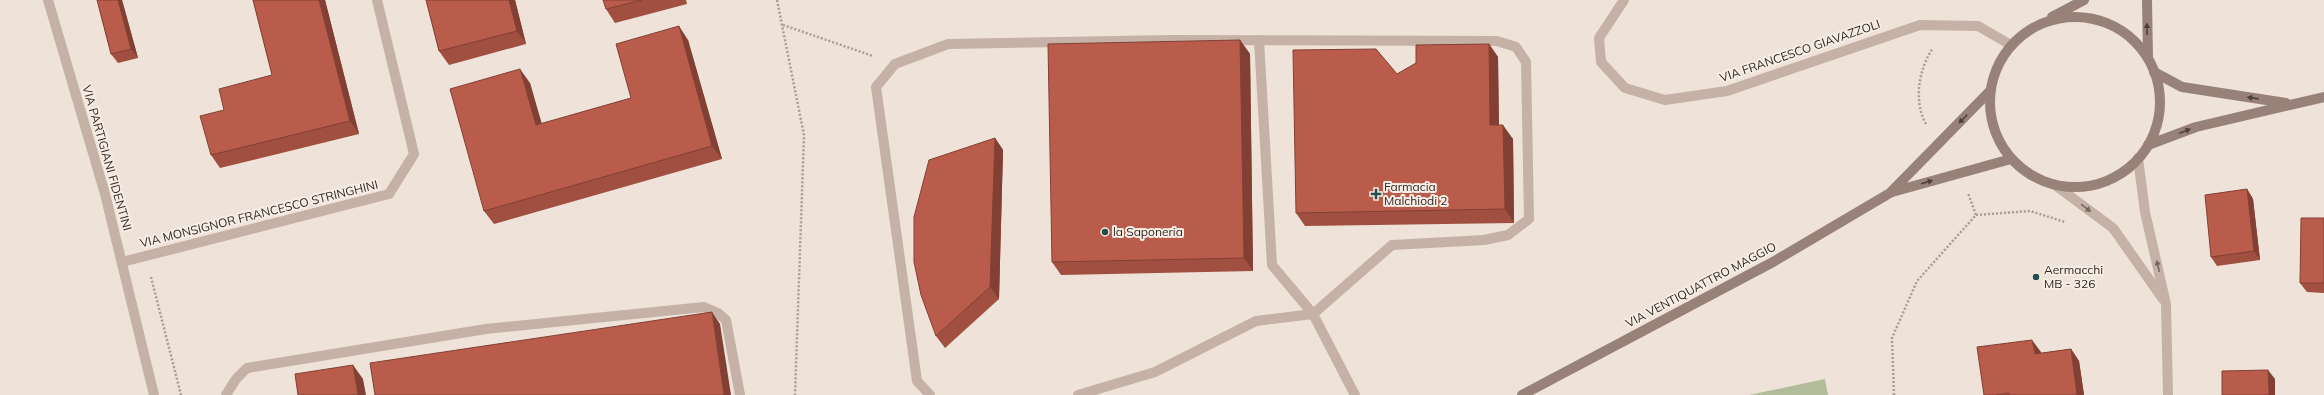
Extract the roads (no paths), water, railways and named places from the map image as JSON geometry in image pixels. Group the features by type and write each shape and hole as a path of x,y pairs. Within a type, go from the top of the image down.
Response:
{"main road":[{"path":"2034,27 2084,0"},
{"path":"2147,0 2148,58"},
{"name":"VIA VENTIQUATTRO MAGGIO","path":"2085,17 2115,28 2131,38 2148,58 2154,72 2160,96 2158,115 2148,145 2138,158 2121,173 2100,183 2077,187 2055,185 2031,175 2011,159 1998,139 1992,122 1990,92 1997,67 2011,45 2034,27 2059,18 2085,17"},
{"path":"2154,72 2182,87 2292,104"},
{"name":"VIA VENTIQUATTRO MAGGIO","path":"1522,395 1774,262 1890,193 1990,92"},
{"path":"2148,145 2196,127 2324,97"},
{"name":"VIA VENTIQUATTRO MAGGIO","path":"1890,193 2011,159"}],"street":[{"name":"VIA PARTIGIANI FIDENTINI","path":"48,0 105,194 154,395"},
{"name":"VIA MONSIGNOR FRANCESCO STRINGHINI","path":"122,262 389,194 414,154 377,0"},
{"name":"VIA FRANCESCO GIAVAZZOLI","path":"1624,0 1599,38 1601,62 1625,88 1665,100 1727,91 1920,24 1978,26 2011,45"},
{"path":"1259,40 1272,265 1314,314 1355,395"},
{"path":"930,395 917,381 876,87 895,64 948,44 1259,40 1497,41 1516,47 1526,62 1529,220 1508,236 1484,240 1392,245 1314,314 1256,321 1155,372 1078,395"},
{"path":"2138,158 2145,212 2166,304 2168,395"},
{"path":"2055,185 2113,228 2166,304"},
{"path":"226,395 236,379 247,368 486,330 704,307 718,312 726,320 740,395"}],"place":[{"name":"Farmacia Malchiodi 2","path":"1376,194"},
{"name":"la Saponeria","path":"1105,232"},
{"name":"Aermacchi MB - 326","path":"2036,277"}]}
